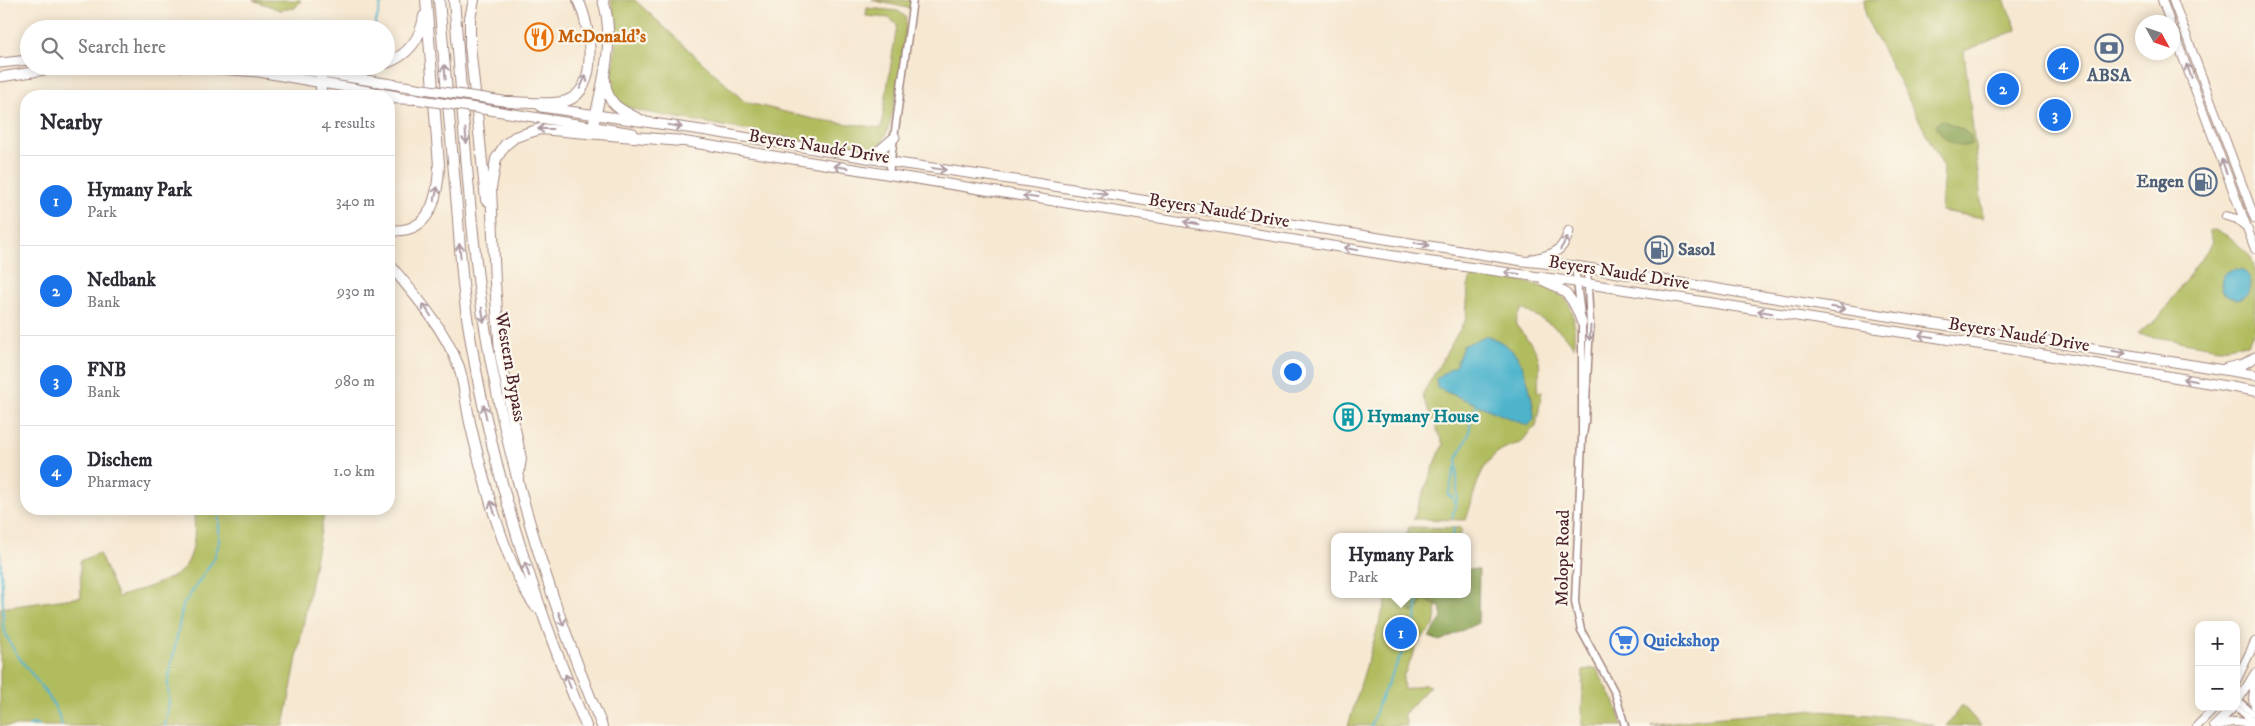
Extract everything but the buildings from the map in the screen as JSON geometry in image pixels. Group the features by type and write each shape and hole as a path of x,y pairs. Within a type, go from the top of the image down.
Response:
{"highway":[{"path":"395,59 401,57 415,42 423,21 425,0"},
{"path":"395,229 410,227 424,220 435,201 438,187 439,165 425,0"},
{"name":"Western Bypass","path":"439,0 463,277 472,348 501,479 542,615 586,726"},
{"name":"Western Bypass","path":"454,0 478,277 494,378 518,480 543,568 583,681 602,726"},
{"path":"474,0 470,18 473,86 495,283 500,353 520,459 518,480"},
{"path":"509,102 554,103 568,100 578,93 584,83 588,70 589,34 586,16 578,0"},
{"path":"603,0 609,25 606,61 606,88 609,100 621,111 643,121"},
{"path":"593,126 606,61"},
{"path":"321,75 321,90"},
{"path":"395,98 414,99"},
{"path":"495,283 492,171 500,151 515,137 528,131 549,129 681,141"},
{"path":"395,271 431,316 459,368 473,436 496,519 525,591 542,615"}],"main road":[{"path":"2162,0 2167,15"},
{"path":"2173,0 2255,219"},
{"path":"2180,49 2255,249"},
{"path":"0,63 20,61"},
{"path":"0,77 20,74"},
{"name":"Beyers Naudé Drive","path":"268,75 358,90"},
{"name":"Beyers Naudé Drive","path":"334,75 643,121 1523,262 1575,266 2255,375"},
{"name":"Beyers Naudé Drive","path":"395,96 593,126 1425,261 1577,282 2003,348 2255,390"},
{"path":"866,158 881,150 894,137"},
{"path":"2226,216 2237,219 2248,231"},
{"path":"1523,262 1555,254 1564,246 1569,232"},
{"path":"1535,276 1568,294 1574,301 1582,323"},
{"path":"2216,369 2244,364 2255,357"},
{"path":"2221,385 2255,395"},
{"path":"2240,673 2255,642"},
{"path":"2240,697 2255,673"},
{"path":"2255,681 2253,699 2255,706"},
{"path":"2197,726 2212,711"},
{"path":"2214,726 2229,711"},
{"path":"2220,726 2230,722 2254,725"}],"street":[{"path":"889,174 913,0"},
{"name":"Molope Road","path":"1575,266 1582,323 1582,440 1575,582 1576,611 1586,642 1615,693 1625,726"},
{"name":"Molope Road","path":"1582,440 1586,422 1590,333 1587,268"},
{"path":"2240,706 2255,714"},
{"path":"2240,709 2254,725"}],"green space":[{"path":"253,0 301,0 295,8 280,10"},
{"path":"611,0 635,0 745,102 813,119 881,128 897,25 889,18 866,16 867,8 898,11 906,17 906,26 897,91 884,140 876,148 862,151 640,111 621,105 611,91 617,28"},
{"path":"872,0 913,0 912,9"},
{"path":"1864,0 2004,0 2017,30 1964,51 1983,218 1941,211 1944,168 1866,18"},
{"path":"1942,120 1971,136 1971,144 1960,146 1946,139 1936,125"},
{"path":"2215,229 2231,238 2250,256 2255,269 2255,329 2247,344 2219,348 2137,334 2157,320 2213,242 2209,231"},
{"path":"1472,274 1538,285 1561,295 1571,307 1574,324 1574,348 1558,330 1544,320 1522,309 1517,317 1516,325 1534,349 1539,361 1537,391 1542,392 1536,427 1530,431 1521,443 1496,453 1488,462 1482,471 1466,520 1413,519 1443,444 1422,395 1466,319 1468,287"},
{"path":"193,515 324,515 284,726 0,726 0,608 81,597 80,561 99,553 118,597 168,579 180,572 189,559 194,542"},
{"path":"1409,527 1462,528 1461,533 1407,533"},
{"path":"1471,569 1479,570 1478,623 1440,641 1429,637 1442,618 1440,607 1423,599 1420,607 1413,613 1405,606 1408,598 1471,598"},
{"path":"1387,598 1438,598 1434,626 1419,641 1403,677 1404,690 1426,684 1430,686 1404,714 1407,726 1348,726"},
{"path":"1596,668 1615,703 1622,726 1582,726 1583,670"},
{"path":"1962,705 1981,726 1946,726"},
{"path":"1806,710 1908,718 1934,726 1652,726 1700,719"}],"water":[{"path":"2236,269 2242,270 2250,278 2250,290 2242,298 2236,299 2230,298 2222,290 2221,284 2222,278 2230,270"},
{"path":"1485,336 1507,346 1514,352 1520,362 1527,378 1533,406 1534,420 1528,426 1437,388 1436,379 1456,365 1463,346"}],"waterway":[{"path":"376,20 382,0"},
{"path":"1452,518 1457,498 1457,459 1469,434 1471,418 1477,405"},
{"path":"1454,502 1452,497 1448,495 1455,468"},
{"path":"165,726 169,704 168,682 183,605 214,559 219,543 219,515"},
{"path":"1453,533 1454,528"},
{"path":"0,553 3,606"},
{"path":"1371,726 1380,700 1414,627 1418,598"},
{"path":"3,609 3,627 11,645 52,701 62,726"},
{"path":"29,726 33,724 40,726"}],"place":[{"name":"McDonald's","path":"539,37"},
{"name":"ABSA","path":"2109,48"},
{"name":"Dischem","path":"2063,64"},
{"name":"Nedbank","path":"2003,89"},
{"name":"FNB","path":"2055,115"},
{"name":"Engen","path":"2203,182"},
{"name":"Sasol","path":"1659,250"},
{"name":"Hymany House","path":"1348,417"},
{"name":"Hymany Park","path":"1401,633"},
{"name":"Quickshop","path":"1624,641"}]}
